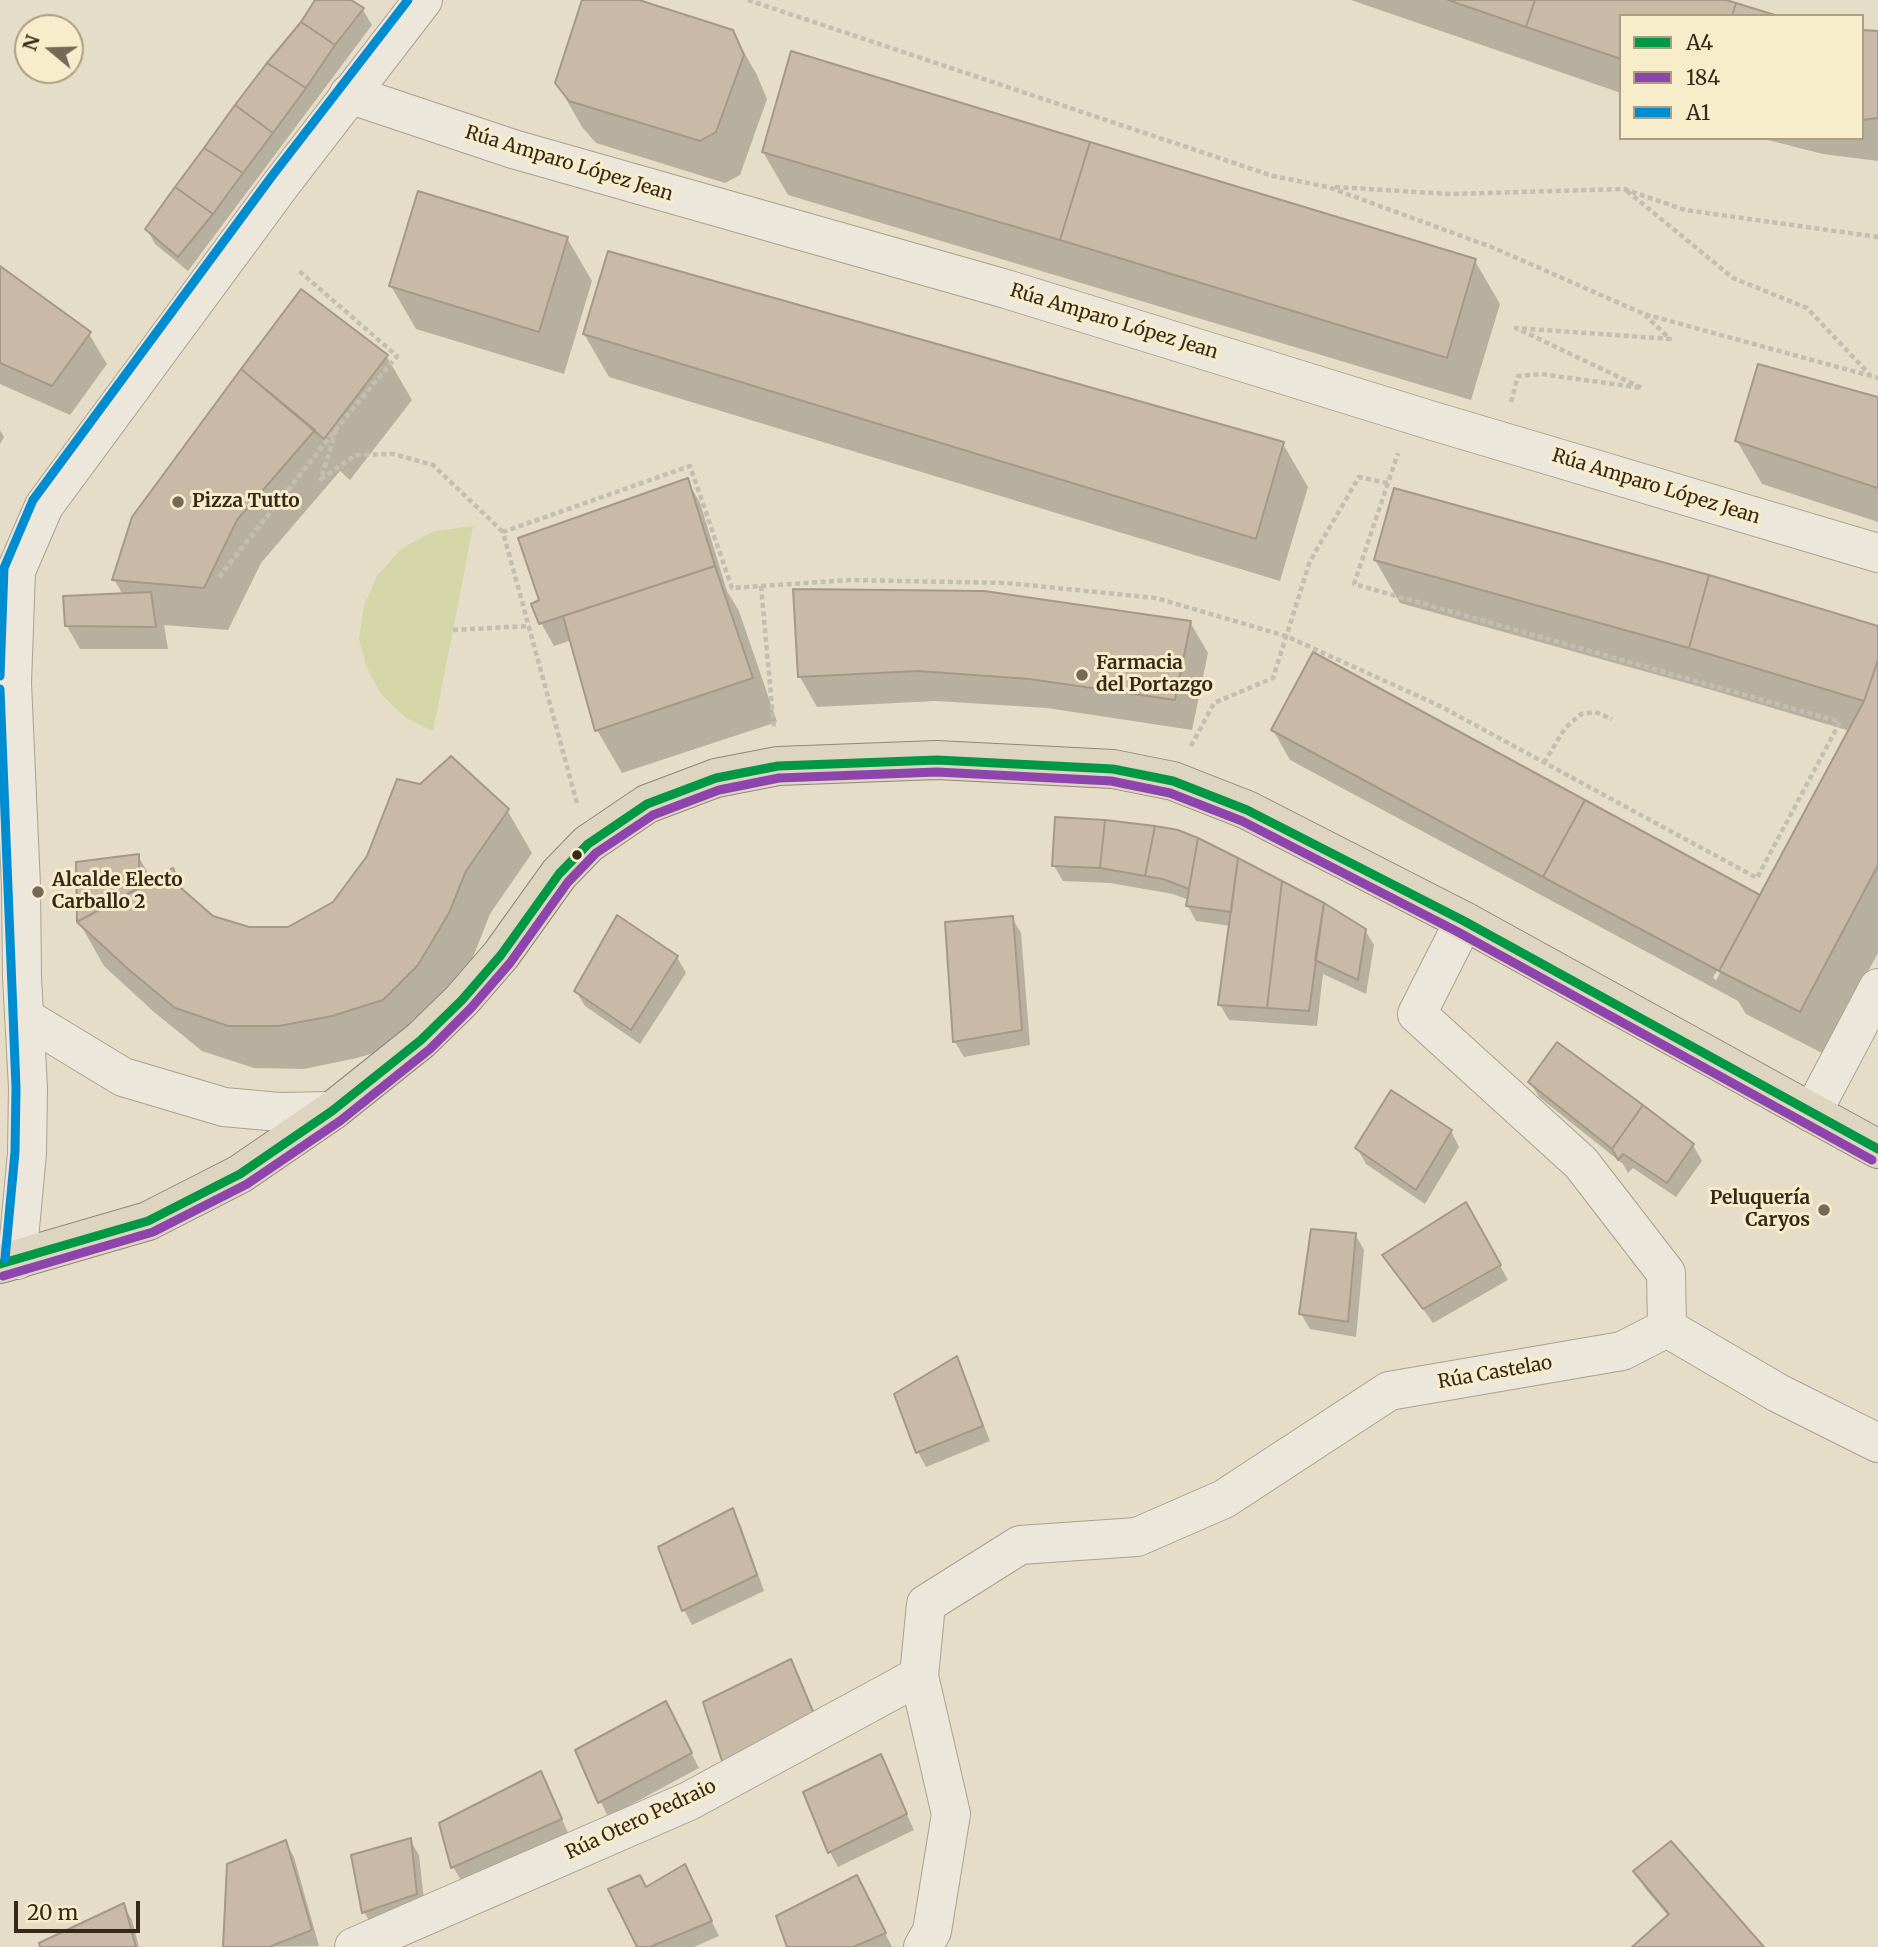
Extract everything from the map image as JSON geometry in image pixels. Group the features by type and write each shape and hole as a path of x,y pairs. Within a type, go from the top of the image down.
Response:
{"highway":[{"path":"8,1262 148,1221 240,1174 383,1073 462,1000 501,955 559,874 588,845 647,804 716,778 778,766 937,760 1112,769 1173,781 1247,810 1464,921 1878,1149"}],"street":[{"path":"8,1262 27,1153 28,1088 24,1017 10,881 5,756 12,683 16,571 44,506 349,94 423,0"},
{"name":"Rúa Amparo López Jean","path":"349,94 513,149 1006,289 1878,553"},
{"path":"1464,921 1417,1014 1581,1163 1666,1273 1667,1328 1778,1394 1878,1443"},
{"path":"1812,1113 1878,988"},
{"path":"24,1017 123,1077 225,1107 279,1112 332,1111"},
{"path":"0,1063 24,1017"},
{"name":"Rúa Castelao","path":"919,1676 926,1604 1020,1545 1137,1536 1224,1499 1389,1391 1622,1351 1667,1328"},
{"path":"919,1676 951,1814 932,1931 923,1947"},
{"name":"Rúa Otero Pedraio","path":"354,1947 689,1801 919,1676"}],"path":[{"path":"748,0 1273,176 1328,187 1450,194 1624,189 1685,210 1878,237"},
{"path":"1328,187 1494,248 1644,314 1878,378"},
{"path":"1624,189 1733,278 1807,308 1871,376"},
{"path":"219,577 397,356 298,270"},
{"path":"1500,440 1518,376 1541,374 1642,388 1516,328 1670,339 1644,314"},
{"path":"503,532 690,466 732,588 850,580 1007,583 1156,598 1286,636 1440,706 1757,878 1840,722 1354,584 1411,413"},
{"path":"337,428 321,479 356,454 393,454 433,465 503,532 588,845"},
{"path":"1214,703 1273,678 1310,561 1359,477 1388,483"},
{"path":"761,586 778,766"},
{"path":"453,630 530,626"},
{"path":"1544,763 1564,728 1581,715 1595,712 1612,719"}],"green space":[{"path":"473,526 433,731 406,718 381,694 367,668 359,639 364,606 377,576 402,548 434,531"}],"building":[{"path":"315,0 351,0 364,8 335,45 301,22"},
{"path":"582,0 639,0 733,30 744,55 716,132 700,141 569,101 555,83"},
{"path":"1448,0 1535,0 1526,27"},
{"path":"1535,0 1726,0 1736,3 1733,14 1619,14 1619,58 1526,27"},
{"path":"1736,3 1772,14 1733,14"},
{"path":"301,22 335,45 306,88 267,63"},
{"path":"1864,30 1878,31 1878,118 1864,120"},
{"path":"791,51 1090,142 1060,240 762,152"},
{"path":"267,63 306,88 273,133 235,105"},
{"path":"235,105 273,133 243,173 204,148"},
{"path":"1090,142 1476,259 1447,358 1060,240"},
{"path":"204,148 243,173 213,214 175,187"},
{"path":"175,187 213,214 178,257 145,229"},
{"path":"418,191 568,237 539,332 389,286"},
{"path":"608,251 1284,442 1256,539 583,334"},
{"path":"0,266 91,332 52,386 0,363"},
{"path":"301,289 388,355 324,439 241,369"},
{"path":"1758,364 1878,397 1878,488 1735,441"},
{"path":"241,369 315,430 237,520 204,588 112,580 132,517"},
{"path":"688,478 715,566 539,624 531,604 539,600 518,538"},
{"path":"1394,488 1709,575 1689,648 1374,560"},
{"path":"715,566 753,678 595,731 563,616"},
{"path":"1709,575 1878,626 1878,660 1864,701 1689,648"},
{"path":"793,589 984,591 1191,621 1175,700 1029,679 918,671 798,677"},
{"path":"151,592 156,627 65,626 63,596"},
{"path":"1313,652 1585,800 1543,877 1271,730"},
{"path":"1878,660 1878,865 1800,1012 1719,971 1864,701"},
{"path":"451,756 509,809 466,871 449,913 418,965 383,1000 332,1016 279,1026 228,1026 175,1008 77,922 173,868 181,888 213,916 249,927 288,927 333,902 367,856 397,779 420,784"},
{"path":"1585,800 1760,895 1719,971 1543,877"},
{"path":"1055,817 1105,820 1100,868 1052,866"},
{"path":"1105,820 1155,826 1145,876 1100,868"},
{"path":"1155,826 1178,830 1198,838 1189,889 1163,879 1145,876"},
{"path":"1198,838 1238,858 1231,912 1186,906"},
{"path":"139,854 139,888 77,922 76,862"},
{"path":"1238,858 1282,881 1267,1008 1218,1005"},
{"path":"1282,881 1324,903 1309,1011 1267,1008"},
{"path":"1324,903 1366,929 1358,980 1315,960"},
{"path":"617,915 678,956 631,1030 574,991"},
{"path":"1013,916 1022,1030 953,1042 945,922"},
{"path":"1557,1042 1643,1105 1612,1149 1528,1082"},
{"path":"1391,1090 1452,1130 1416,1190 1355,1148"},
{"path":"1643,1105 1694,1144 1667,1183 1623,1154 1618,1160 1612,1149"},
{"path":"1466,1202 1501,1265 1423,1309 1382,1255"},
{"path":"1311,1229 1356,1233 1348,1322 1299,1314"},
{"path":"957,1356 983,1426 916,1453 894,1394"},
{"path":"733,1508 757,1575 682,1611 658,1547"},
{"path":"791,1659 814,1714 723,1764 703,1702"},
{"path":"666,1701 692,1753 598,1803 575,1750"},
{"path":"881,1754 907,1814 828,1853 803,1792"},
{"path":"541,1771 562,1819 451,1868 439,1823"},
{"path":"411,1838 417,1894 362,1913 351,1855"},
{"path":"286,1840 312,1930 269,1947 223,1947 227,1864"},
{"path":"1671,1841 1764,1947 1632,1947 1669,1914 1633,1871"},
{"path":"685,1864 712,1921 650,1947 637,1947 608,1889 640,1875 646,1887"},
{"path":"857,1875 886,1933 853,1947 787,1947 776,1916"},
{"path":"124,1903 136,1947 40,1947 39,1943"}],"transit line":[{"name":"A1","path":"0,676 4,568 33,500 272,176 408,0"},
{"name":"A1","path":"0,689 16,1088 15,1152 5,1259"},
{"name":"A4","path":"0,1264 148,1221 240,1174 332,1111 421,1040 462,1000 501,955 559,874 588,844 647,804 716,778 778,766 937,760 1113,769 1173,781 1247,810 1464,921 1878,1149"},
{"name":"184","path":"3,1276 153,1232 247,1184 340,1121 430,1049 510,963 568,882 596,853 653,815 719,790 779,778 937,772 1111,781 1170,793 1242,821 1458,932 1872,1160"}],"place":[{"name":"Pizza Tutto","path":"178,502"},
{"name":"Farmacia del Portazgo","path":"1082,675"},
{"name":"Alcalde Electo Carballo 2","path":"38,892"},
{"name":"Peluquería Caryos","path":"1824,1210"}]}
